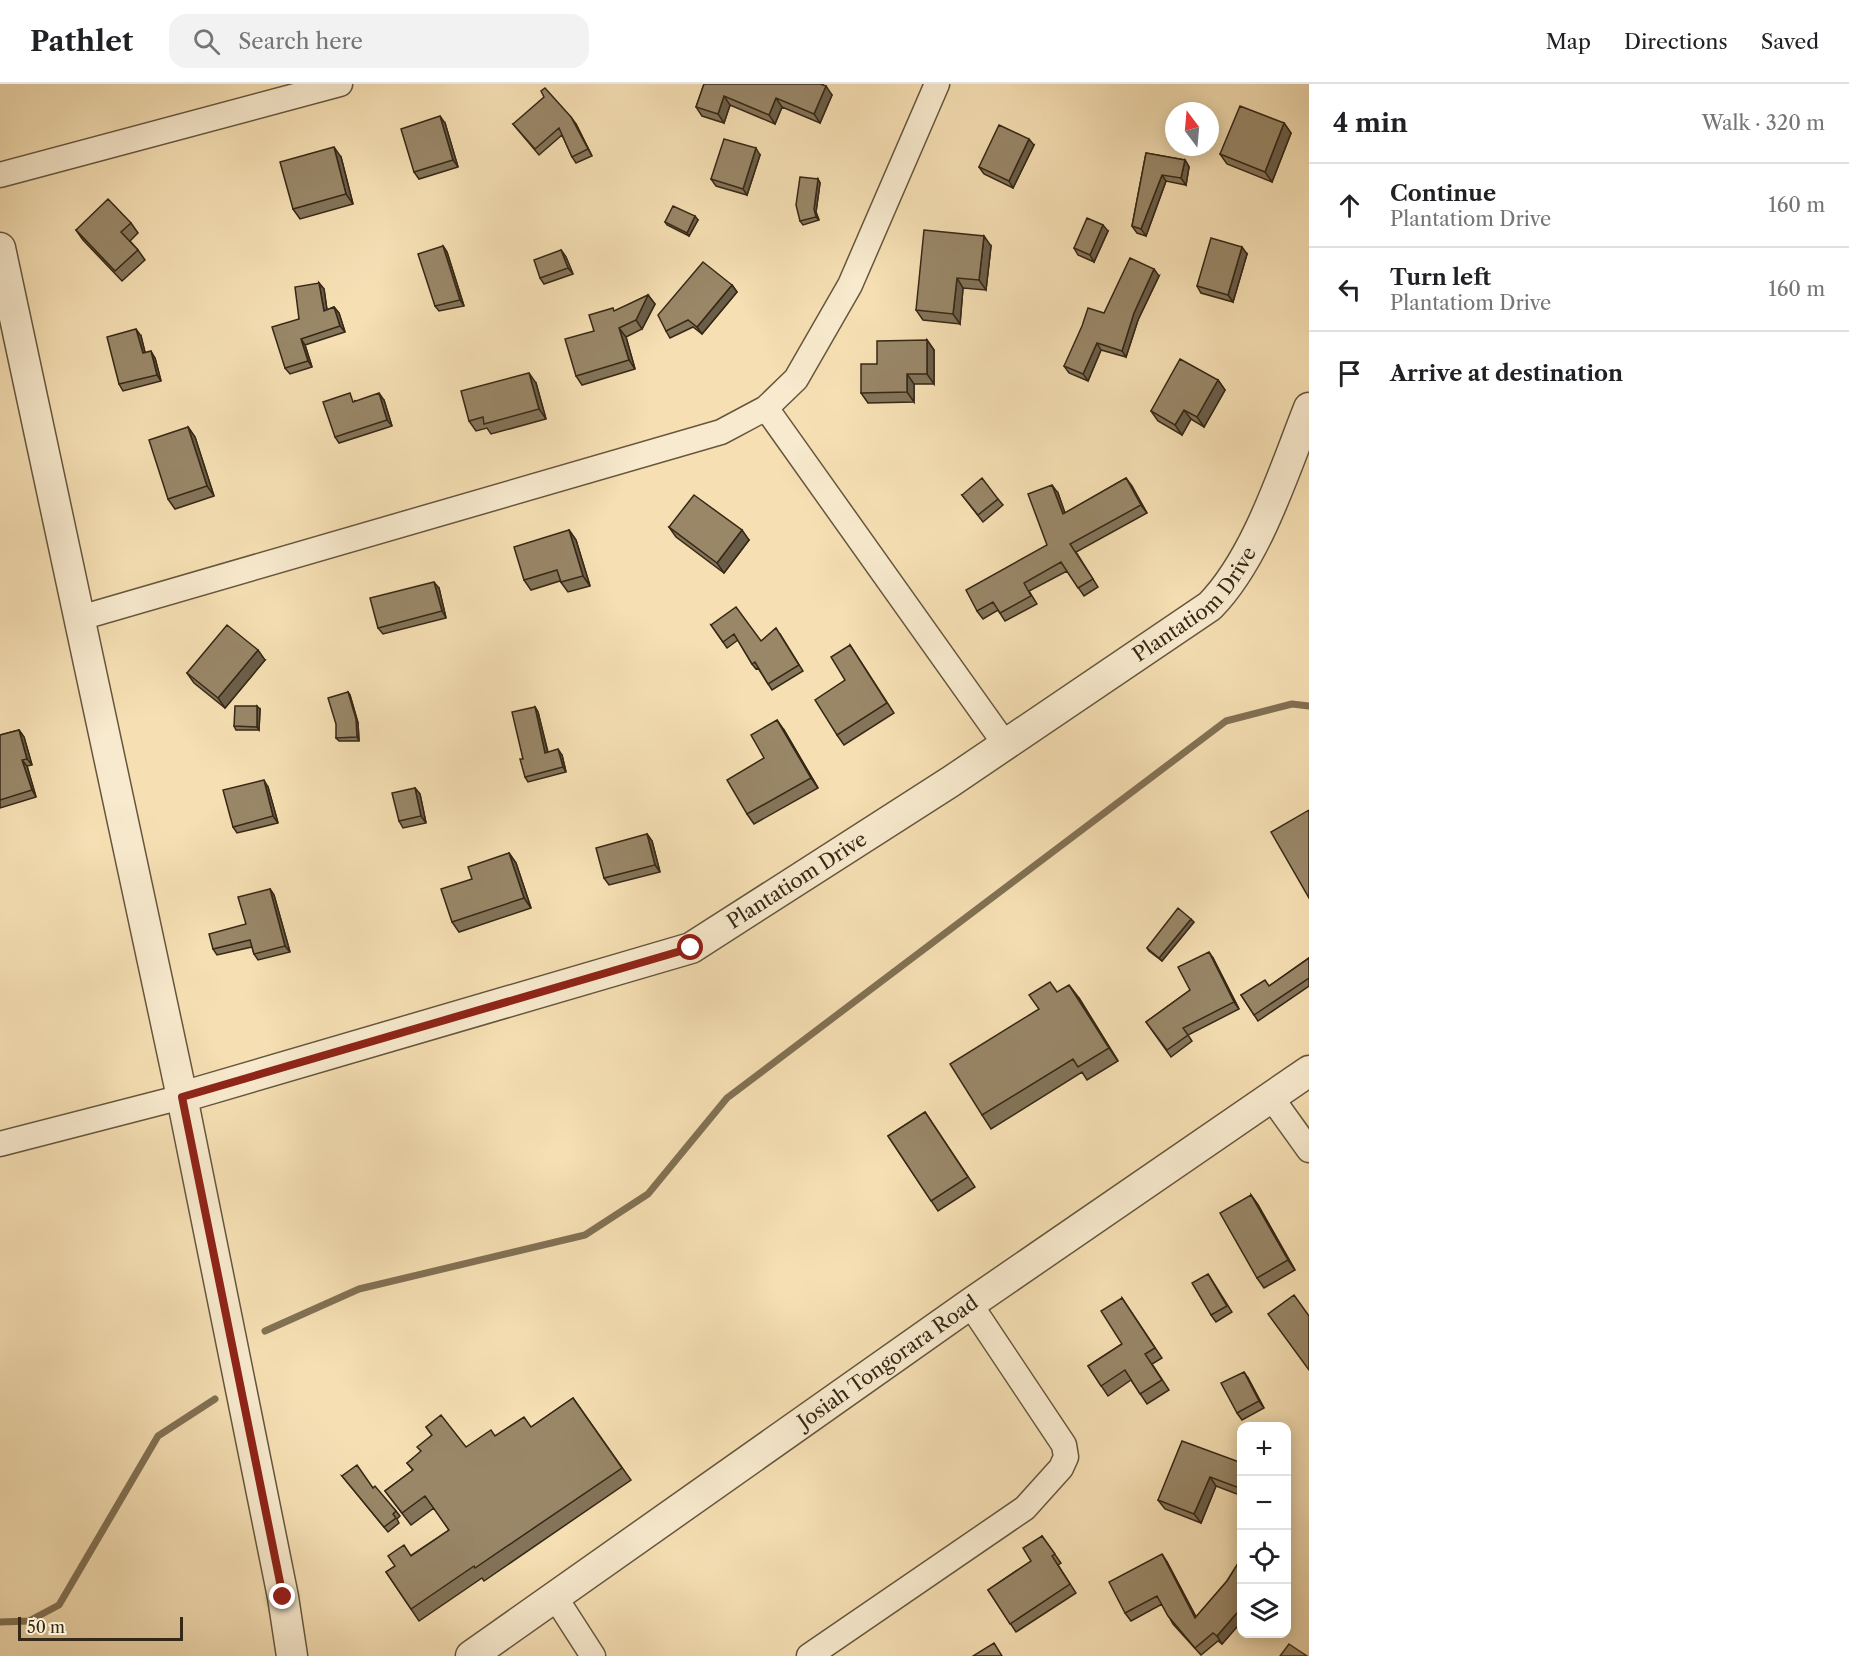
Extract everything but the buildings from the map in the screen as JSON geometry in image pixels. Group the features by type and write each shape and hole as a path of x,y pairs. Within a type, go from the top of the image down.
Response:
{"street":[{"path":"0,175 340,84"},
{"path":"80,618 721,432 766,408 796,379 850,285 937,84"},
{"path":"0,248 182,1097 283,1597 292,1656"},
{"path":"766,408 1005,744"},
{"name":"Plantatiom Drive","path":"182,1097 691,948 950,782 1210,606 1226,590 1267,515 1309,408"},
{"name":"Josiah Tongorara Road","path":"471,1656 970,1304 1309,1071"},
{"path":"0,1144 182,1097"},
{"path":"1271,1097 1309,1150"},
{"path":"809,1656 1026,1508 1061,1468 1066,1457 1064,1445 970,1304"},
{"path":"555,1597 593,1656"}],"waterway":[{"path":"265,1331 359,1289 585,1235 648,1194 727,1098 1226,721 1292,704 1309,706"},
{"path":"0,1622 29,1621 59,1605 158,1436 215,1399"}],"route":[{"path":"283,1597 182,1097 691,948"}]}
